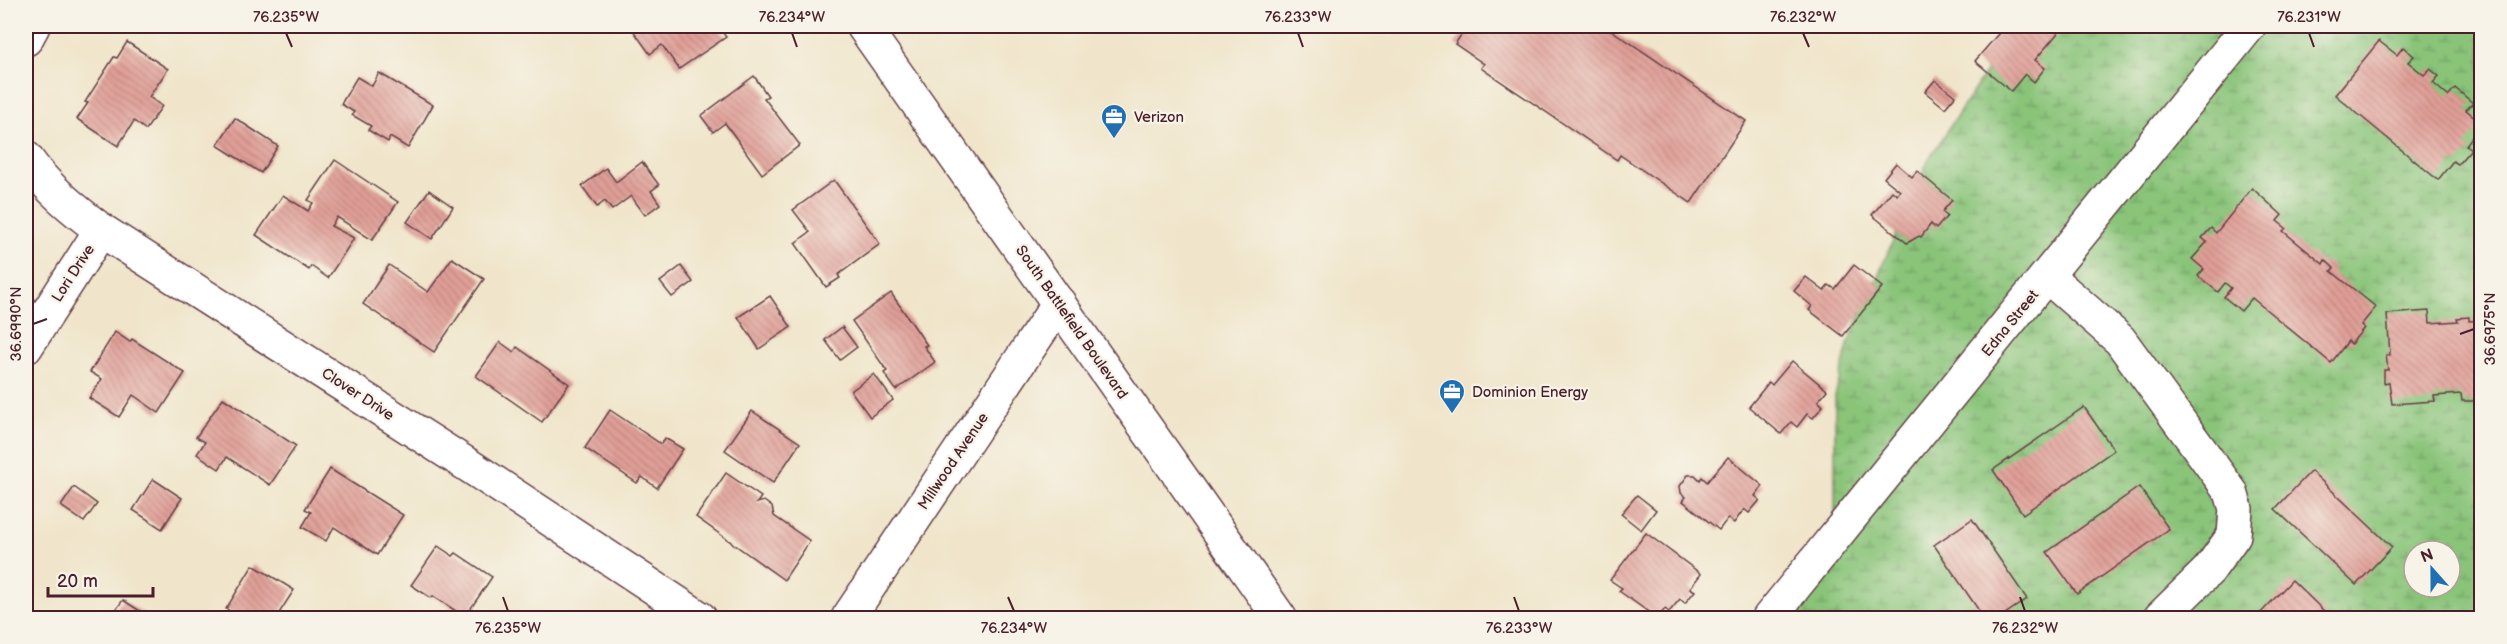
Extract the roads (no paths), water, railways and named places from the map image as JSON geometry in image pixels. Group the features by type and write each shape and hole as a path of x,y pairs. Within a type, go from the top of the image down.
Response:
{"street":[{"path":"26,39 33,26"},
{"name":"South Battlefield Boulevard","path":"863,26 1280,618"},
{"name":"Edna Street","path":"1769,618 1824,562 2047,276 2249,26"},
{"name":"Clover Drive","path":"26,158 39,178 59,198 101,230 471,467 700,618"},
{"name":"Lori Drive","path":"26,347 101,230"},
{"path":"2047,276 2120,340 2231,492 2236,509 2234,535 2210,570 2160,618"},
{"name":"Millwood Avenue","path":"848,618 1059,303"}],"place":[{"name":"Verizon","path":"1114,140"},
{"name":"Dominion Energy","path":"1452,415"}]}
